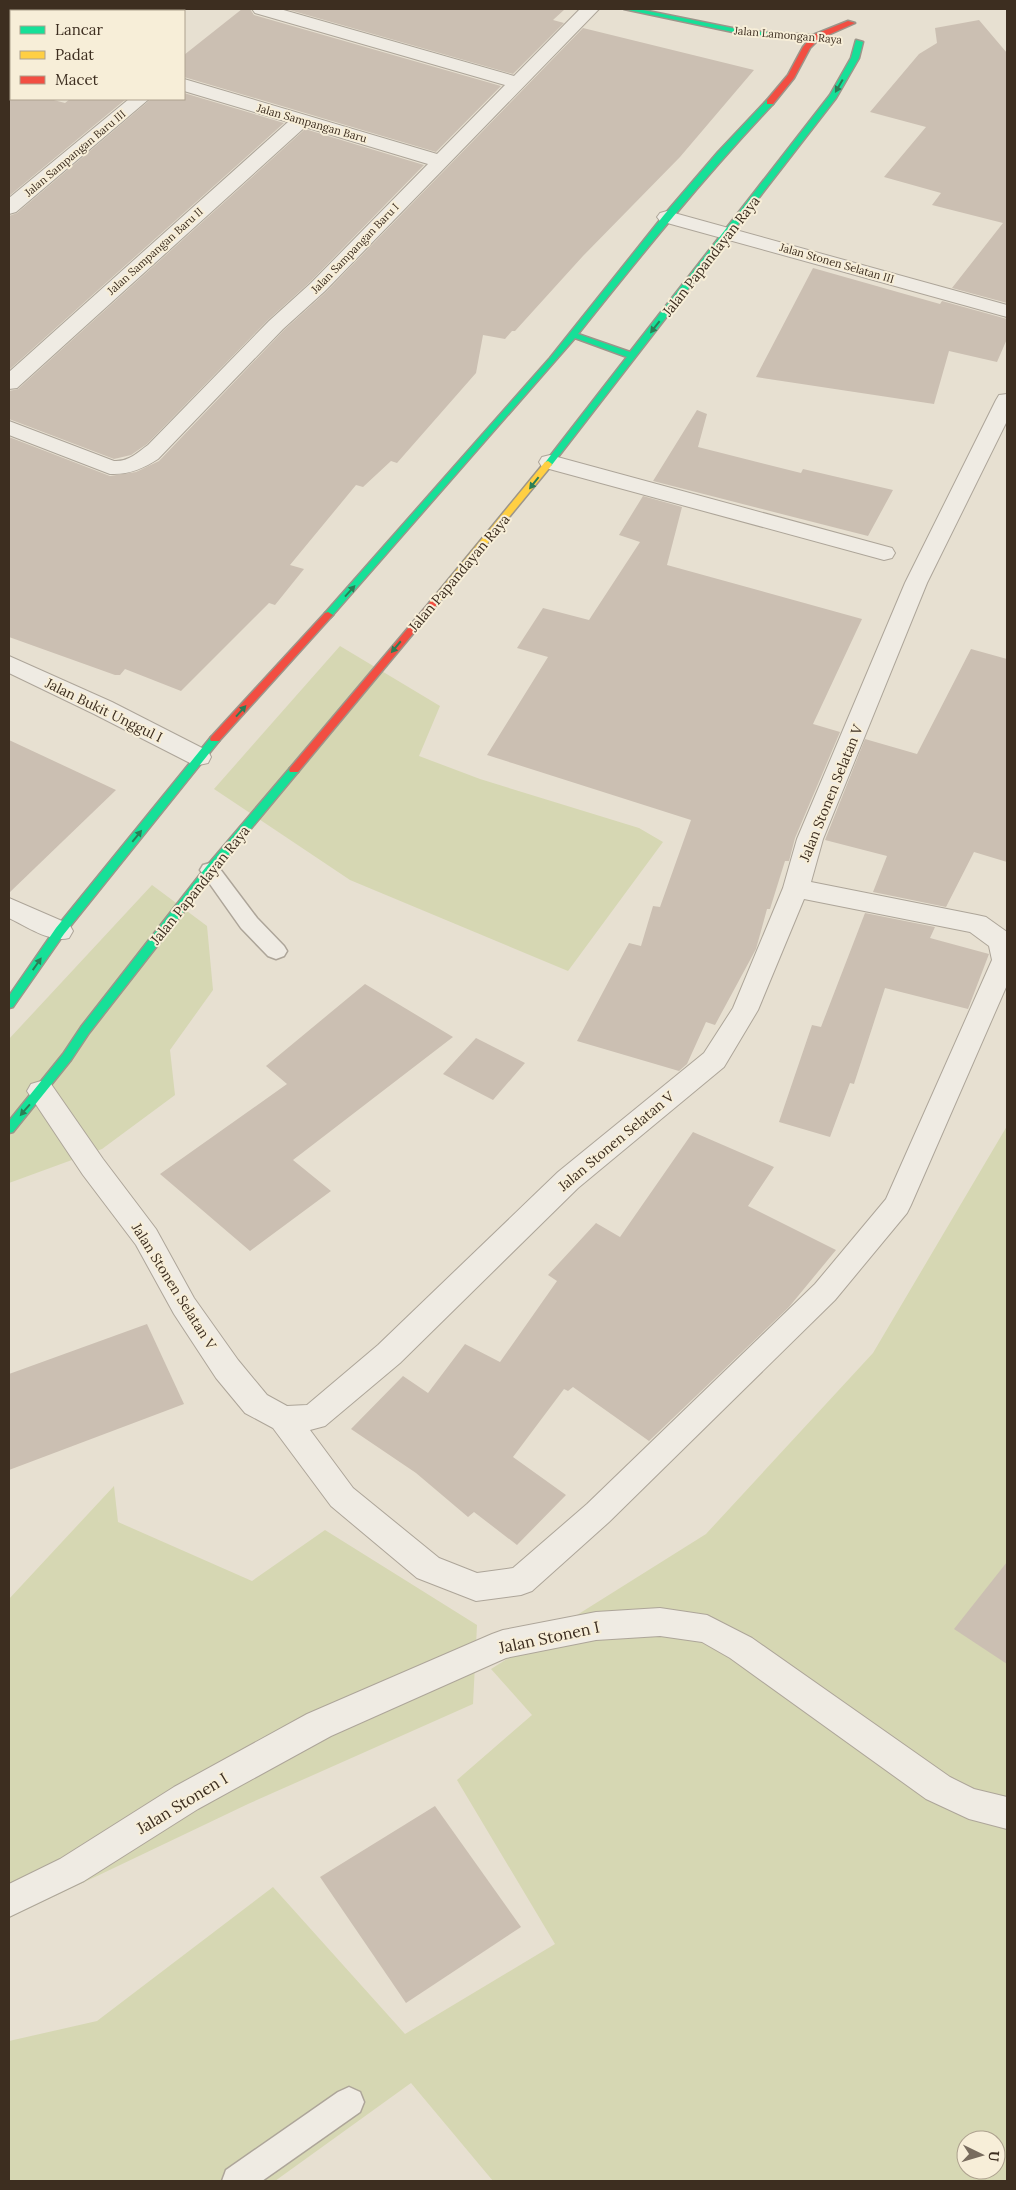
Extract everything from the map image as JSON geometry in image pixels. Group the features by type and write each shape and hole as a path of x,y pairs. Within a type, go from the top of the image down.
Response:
{"main road":[{"name":"Jalan Lamongan Raya","path":"628,9 747,33 851,41"},
{"path":"9,1004 60,931 199,757 362,577 573,335 667,217 721,154 771,101 791,76 807,47 816,37 853,20 851,41"},
{"name":"Jalan Papandayan Raya","path":"9,1129 41,1091 85,1030 210,870 521,499 729,233 833,96 855,58 851,41"},
{"path":"573,335 633,356"}],"street":[{"path":"261,9 518,83"},
{"name":"Jalan Sampangan Baru I","path":"9,427 110,467 122,468 137,465 156,450 276,325 318,287 590,9"},
{"name":"Jalan Sampangan Baru","path":"185,85 440,161"},
{"name":"Jalan Sampangan Baru III","path":"9,208 139,100"},
{"name":"Jalan Sampangan Baru II","path":"9,383 301,120"},
{"name":"Jalan Stonen Selatan III","path":"667,217 1007,311"},
{"name":"Jalan Stonen Selatan V","path":"41,1091 93,1167 146,1237 184,1306 226,1369 256,1404 284,1419 314,1417 389,1354 568,1180 714,1060 746,1010 796,888 810,839 916,583 1007,400"},
{"path":"550,462 884,553"},
{"name":"Jalan Bukit Unggul I","path":"9,664 103,708 199,757"},
{"path":"284,1419 342,1497 428,1568 476,1587 520,1581 598,1513 825,1292 897,1205 1005,960 1001,941 977,924 796,888"},
{"path":"9,907 60,931"},
{"name":"Jalan Stonen I","path":"9,1901 72,1870 186,1798 320,1725 503,1644 596,1626 660,1622 707,1629 741,1648 938,1788 969,1803 1007,1813"},
{"path":"969,1803 1007,1833"}],"lane":[{"path":"210,870 249,923 276,951"},
{"path":"237,2181 349,2102"}],"green space":[{"path":"340,646 440,706 419,756 480,779 639,828 663,842 568,971 350,880 214,789"},
{"path":"152,885 207,926 213,990 170,1050 175,1095 102,1149 9,1183 9,1039"},
{"path":"1007,1126 1007,2181 493,2181 411,2083 275,2181 9,2181 9,2041 97,2021 273,1887 405,2034 555,1944 457,1780 532,1715 491,1669 706,1534 873,1353"},
{"path":"114,1486 118,1522 252,1581 325,1530 477,1625 473,1704 248,1804 9,1918 9,1599"}],"building":[{"path":"242,9 250,9 254,15 501,86 436,152 185,77 185,54"},
{"path":"286,9 565,9 553,20 564,23 513,74"},
{"path":"979,20 1007,53 1007,303 952,288 1003,223 932,205 941,193 884,177 926,127 870,112 919,54 937,43 935,28"},
{"path":"583,28 754,70 680,157 583,256 515,331 512,331 505,339 483,335 476,373 397,463 391,461 363,487 356,485 290,565 304,569 275,605 269,603 181,691 125,669 120,675 115,675 9,637 9,437 110,476 136,472 159,461 284,330 326,292"},
{"path":"185,93 284,123 9,370 9,216 17,213 150,100 185,100"},
{"path":"9,99 54,100 65,103 69,100 125,100 9,196"},
{"path":"305,129 424,165 310,282 268,320 147,444 131,455 114,459 9,419 9,391 18,389"},
{"path":"813,268 940,304 942,301 1007,319 1007,339 997,362 949,351 934,404 756,377"},
{"path":"697,410 707,414 698,447 801,473 803,469 893,490 868,536 653,481"},
{"path":"643,496 682,507 667,565 862,619 813,724 840,732 795,838 789,861 785,861 770,909 767,909 756,949 715,1025 706,1022 687,1064 679,1071 577,1041 629,943 641,946 653,906 660,907 691,820 487,755 548,657 517,648 543,608 589,620 640,542 619,535"},
{"path":"971,649 1007,659 1007,862 974,852 946,907 873,892 887,856 825,840 865,739 917,754"},
{"path":"9,740 116,790 9,893"},
{"path":"865,913 935,927 930,938 989,954 968,1009 885,988 854,1084 850,1083 830,1137 779,1122 812,1025 821,1027"},
{"path":"365,984 453,1037 293,1160 331,1191 250,1251 160,1174 287,1084 266,1066"},
{"path":"476,1038 525,1063 493,1100 443,1074"},
{"path":"693,1132 774,1167 748,1206 836,1250 789,1307 649,1441 573,1387 568,1391 564,1389 513,1457 566,1495 517,1545 474,1512 468,1517 416,1473 351,1429 403,1376 428,1393 465,1344 500,1362 557,1281 548,1275 596,1223 620,1237"},
{"path":"147,1324 184,1404 9,1470 9,1374"},
{"path":"1007,1562 1007,1664 954,1629"},
{"path":"435,1806 521,1927 406,2003 320,1877"}],"traffic: fast":[{"path":"628,9 747,33 828,38"},
{"path":"548,464 833,96 855,58 859,42"},
{"path":"328,615 553,360 667,217 721,154 770,102"},
{"path":"573,335 633,356"},
{"path":"9,1004 60,931 215,739"},
{"path":"9,1129 67,1057 85,1030 210,870 294,770"}],"traffic: slow":[{"path":"433,604 548,464"}],"traffic: jam":[{"path":"770,102 791,76 807,47 816,37 851,23"},
{"path":"294,770 433,604"},
{"path":"215,739 328,615"}]}
